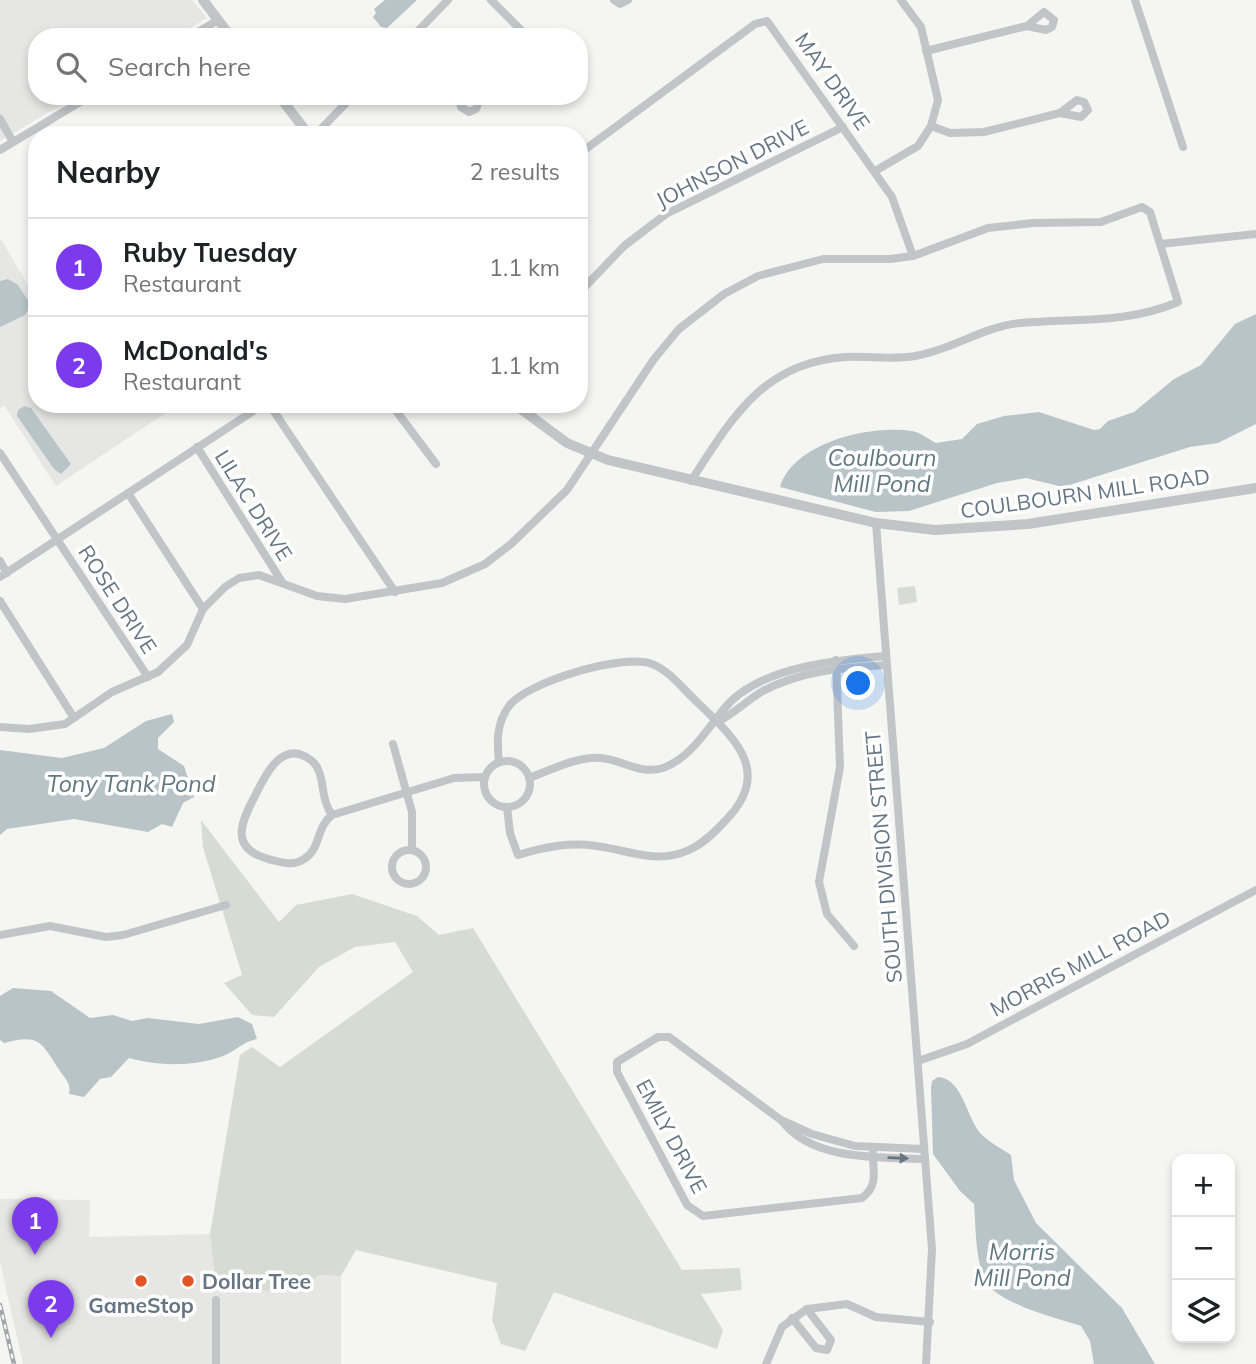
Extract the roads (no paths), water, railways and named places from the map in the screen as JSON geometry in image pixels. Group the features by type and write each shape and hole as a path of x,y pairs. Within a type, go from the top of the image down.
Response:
{"street":[{"path":"202,0 224,28"},
{"path":"421,28 448,0"},
{"path":"491,0 519,28"},
{"path":"614,0 620,4 628,0"},
{"path":"875,171 918,146 931,126 938,100 915,15 901,0"},
{"path":"1135,0 1183,147"},
{"path":"205,28 218,20"},
{"name":"MAY DRIVE","path":"588,147 755,24 767,21 875,171 903,221 913,256"},
{"path":"926,51 1027,26"},
{"path":"40,126 75,105"},
{"path":"286,105 302,126"},
{"path":"324,126 344,105"},
{"path":"461,105 468,113 478,105"},
{"path":"931,126 950,133 970,134 1060,113"},
{"path":"0,119 13,142"},
{"name":"JOHNSON DRIVE","path":"588,284 624,246 666,214 843,127"},
{"path":"0,150 28,133"},
{"path":"0,727 55,727 75,718 112,692 148,677 180,653 203,609 225,586 239,578 259,575 334,599 395,592 460,578 497,556 567,490 665,345 689,320 724,294 779,269 823,259 890,259 913,256 988,228 1033,223 1101,222 1142,207 1150,212 1178,302 1135,317 1012,324 915,356 847,357 803,365 778,377 748,399 691,481"},
{"path":"1160,244 1256,234"},
{"path":"0,561 4,575 250,413"},
{"path":"276,413 395,592"},
{"path":"398,413 436,464"},
{"path":"525,413 540,426 590,454 691,481 876,523"},
{"name":"LILAC DRIVE","path":"197,447 282,582"},
{"name":"ROSE DRIVE","path":"0,453 148,677"},
{"name":"COULBOURN MILL ROAD","path":"876,523 935,530 979,530 1256,488"},
{"path":"128,493 203,609"},
{"name":"SOUTH DIVISION STREET","path":"876,523 932,1249 926,1364"},
{"path":"0,601 75,718"},
{"path":"529,778 591,758 605,759 637,769 664,767 687,753 717,722 777,685 837,664 886,660"},
{"path":"332,815 323,800 321,777 316,765 301,755 288,755 277,760 268,769 242,820 242,836 250,850 260,857 285,863 298,862 314,849 320,829 332,815 454,778 485,777 499,762 499,726 508,708 520,695 536,687 615,663 633,661 657,667 734,738 744,755 746,788 738,807 700,845 681,853 656,858 574,844 518,855 510,833 507,807"},
{"path":"837,664 840,767 819,882 827,914 854,946"},
{"path":"393,744 407,792 412,820 412,850"},
{"path":"485,777 488,797 499,805 507,807 525,798 529,778 521,765 499,762"},
{"path":"412,850 422,855 426,871 420,880 404,883 392,871 393,860 401,851 412,850"},
{"name":"MORRIS MILL ROAD","path":"918,1061 967,1044 1256,890"},
{"path":"0,935 50,926 106,937 123,935 226,905"},
{"name":"EMILY DRIVE","path":"873,1147 874,1181 862,1198 703,1216 687,1205 617,1072 617,1062 658,1037 669,1037 782,1120 825,1139 873,1147 923,1149"},
{"name":"EMILY DRIVE","path":"782,1120 790,1131 815,1144 872,1157 924,1159"},
{"path":"216,1300 216,1364"},
{"path":"766,1364 777,1335 792,1318 807,1309 847,1304 877,1317 930,1322"},
{"path":"792,1318 816,1348 827,1350 831,1340 807,1309"}],"water":[{"path":"385,0 417,0 387,28 381,27 373,17 376,13 374,9"},
{"path":"8,279 18,285 28,300 28,310 25,315 0,327 0,281"},
{"name":"Coulbourn Mill Pond","path":"1256,314 1256,424 1218,443 1190,447 1063,487 1026,478 997,483 909,511 876,512 780,487 788,471 801,458 817,448 855,434 912,431 936,443 962,439 977,424 1004,416 1039,412 1094,430 1100,429 1108,421 1134,412 1174,379 1201,365 1235,324"},
{"path":"24,406 28,407 28,413 35,413 71,464 61,474 54,469 17,416 18,410"},
{"name":"Tony Tank Pond","path":"172,714 174,722 158,738 158,749 184,766 194,797 183,803 172,827 162,824 148,832 74,819 7,829 0,835 0,750 62,758 104,748 146,721"},
{"path":"13,988 51,991 90,1018 113,1015 132,1021 148,1018 199,1024 238,1017 252,1024 257,1039 212,1060 188,1064 152,1063 129,1058 111,1077 100,1079 84,1097 69,1094 68,1082 39,1043 26,1039 4,1043 0,1040 0,996"},
{"name":"Morris Mill Pond","path":"938,1077 947,1079 954,1085 983,1136 1011,1155 1014,1180 1036,1223 1122,1308 1155,1364 1094,1364 1090,1341 1081,1326 1013,1303 991,1288 979,1262 974,1204 960,1191 933,1154 931,1088 932,1081"}],"railway":[{"path":"0,1305 14,1364"}],"place":[{"name":"Ruby Tuesday","path":"35,1255"},
{"name":"GameStop","path":"141,1281"},
{"name":"Dollar Tree","path":"188,1281"},
{"name":"McDonald's","path":"51,1338"}]}
